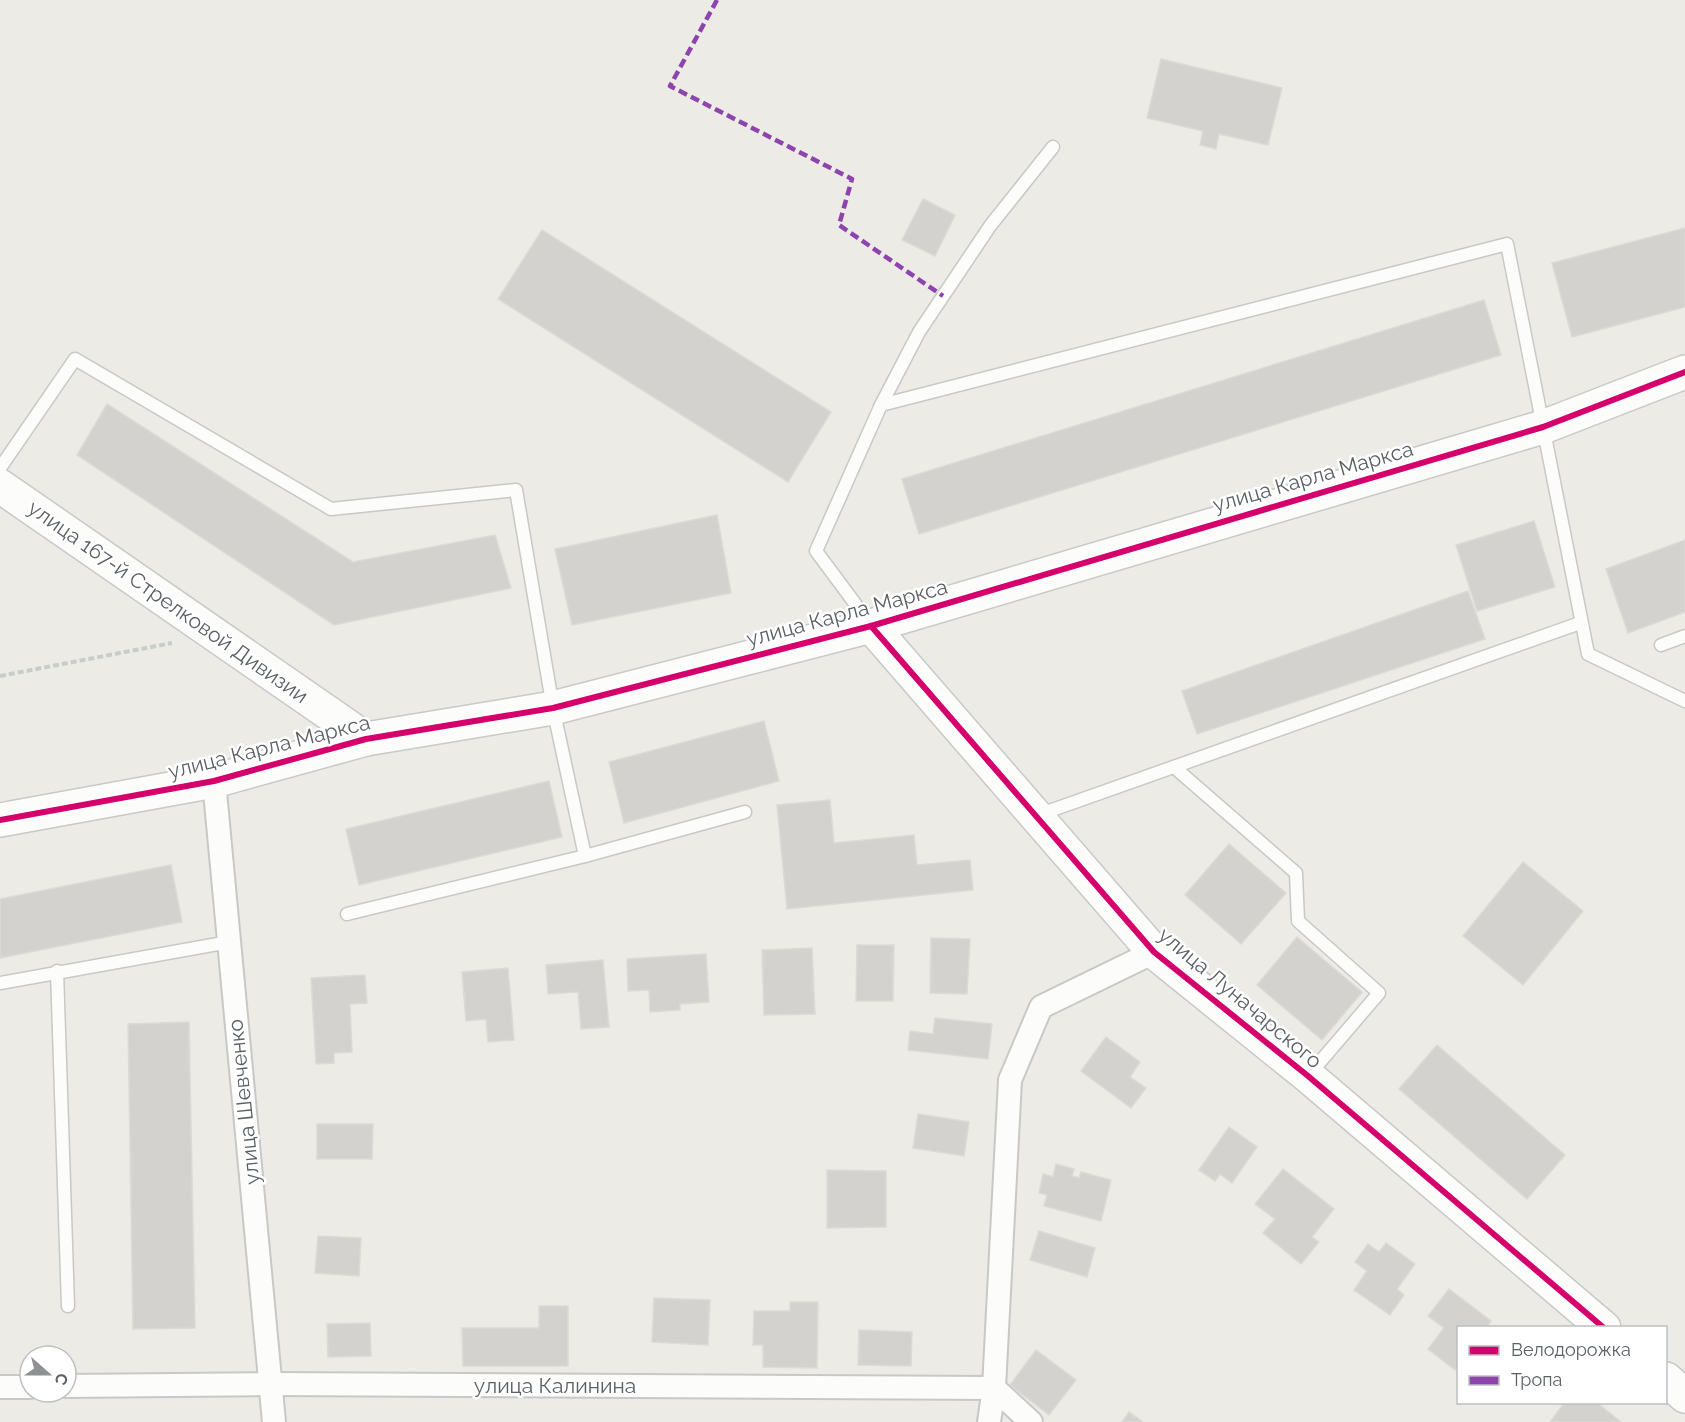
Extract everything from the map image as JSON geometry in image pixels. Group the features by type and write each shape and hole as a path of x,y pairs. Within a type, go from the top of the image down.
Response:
{"street":[{"name":"улица Карла Маркса","path":"0,820 214,782 366,739 553,708 871,626 1543,427 1685,372"},
{"name":"улица 167-й Стрелковой Дивизии","path":"0,486 366,739"},
{"name":"улица Луначарского","path":"871,626 1154,952 1308,1076 1602,1326"},
{"name":"улица Шевченко","path":"214,782 274,1422"},
{"path":"989,1422 994,1388 1010,1080 1041,1007 1154,952"},
{"path":"1667,1381 1685,1396"},
{"name":"улица Калинина","path":"78,1386 272,1384 994,1388"},
{"path":"0,1387 18,1387"},
{"path":"994,1388 1031,1422"}],"lane":[{"path":"871,626 816,551 881,405 919,332 990,226 1053,147"},
{"path":"881,405 1507,244 1580,623 1588,654 1685,701"},
{"path":"0,468 75,359 330,509 516,490 553,708 585,856"},
{"path":"1035,816 1580,623"},
{"path":"1661,645 1685,636"},
{"path":"1174,767 1296,873 1298,921 1380,993 1308,1076"},
{"path":"347,914 585,856 745,812"},
{"path":"0,983 229,942"},
{"path":"57,971 68,1306"}],"path":[{"path":"0,676 173,643"}],"building":[{"path":"1161,59 1282,88 1268,145 1219,134 1216,149 1200,145 1203,131 1147,118"},
{"path":"923,199 955,215 935,256 902,240"},
{"path":"1685,228 1685,307 1572,337 1552,263"},
{"path":"542,230 831,412 788,482 498,299"},
{"path":"1484,300 1501,355 919,534 902,479"},
{"path":"107,404 353,562 495,535 511,588 334,625 77,455"},
{"path":"717,515 731,593 572,625 555,549"},
{"path":"1534,521 1555,587 1477,611 1456,545"},
{"path":"1685,540 1685,612 1628,633 1606,569"},
{"path":"1468,591 1485,639 1197,734 1182,691"},
{"path":"764,721 779,781 624,823 609,762"},
{"path":"549,781 562,837 359,885 346,829"},
{"path":"830,800 834,843 914,835 917,865 970,860 973,890 787,909 777,805"},
{"path":"1229,844 1286,893 1241,944 1185,895"},
{"path":"1523,862 1583,911 1523,985 1463,936"},
{"path":"171,865 182,922 0,958 0,899"},
{"path":"1297,937 1362,992 1322,1040 1257,985"},
{"path":"931,938 970,939 967,994 930,993"},
{"path":"857,945 894,945 893,1001 856,1001"},
{"path":"812,948 815,1014 764,1015 762,950"},
{"path":"706,954 709,1002 680,1004 680,1010 650,1012 649,990 628,991 627,959"},
{"path":"603,960 609,1027 581,1029 578,992 548,994 546,965"},
{"path":"508,968 514,1040 488,1042 486,1019 466,1021 462,972"},
{"path":"365,975 367,1003 350,1004 352,1052 334,1053 334,1063 316,1064 311,978"},
{"path":"935,1018 992,1024 988,1059 908,1050 910,1031 933,1034"},
{"path":"189,1022 195,1328 133,1329 128,1024"},
{"path":"1106,1037 1140,1062 1130,1077 1146,1088 1131,1108 1081,1071"},
{"path":"1437,1045 1565,1155 1527,1199 1399,1089"},
{"path":"918,1114 969,1122 964,1156 913,1148"},
{"path":"317,1124 373,1124 372,1159 317,1159"},
{"path":"1229,1127 1257,1147 1232,1183 1220,1174 1215,1181 1199,1170"},
{"path":"1056,1164 1074,1169 1072,1176 1079,1178 1081,1172 1111,1180 1101,1221 1044,1206 1047,1195 1039,1193 1043,1174 1053,1177"},
{"path":"1283,1169 1334,1209 1312,1237 1319,1242 1301,1264 1263,1233 1275,1219 1255,1204"},
{"path":"827,1170 886,1171 886,1227 827,1228"},
{"path":"1039,1231 1095,1248 1087,1277 1030,1260"},
{"path":"318,1236 361,1238 359,1276 315,1273"},
{"path":"1386,1243 1415,1264 1397,1289 1404,1295 1390,1315 1354,1290 1367,1271 1355,1262 1368,1244 1379,1252"},
{"path":"1449,1289 1491,1321 1487,1326 1457,1326 1457,1367 1455,1370 1428,1349 1444,1328 1428,1316"},
{"path":"654,1298 710,1300 708,1345 652,1342"},
{"path":"790,1302 818,1302 817,1368 763,1367 763,1345 753,1345 754,1311 790,1311"},
{"path":"539,1306 568,1306 568,1366 463,1366 462,1328 539,1328"},
{"path":"370,1323 371,1356 328,1357 327,1324"},
{"path":"859,1330 912,1332 911,1366 858,1365"},
{"path":"1036,1350 1076,1380 1049,1415 1010,1385"},
{"path":"1564,1404 1598,1404 1621,1422 1550,1422"},
{"path":"1129,1412 1143,1422 1122,1422"}],"marked path":[{"path":"717,0 670,86 852,179 839,225 943,296"}],"cycle path":[{"path":"0,820 214,781 366,739 553,708 871,626 1543,427 1685,372"},
{"path":"871,626 1154,952 1308,1076 1602,1326"}]}
